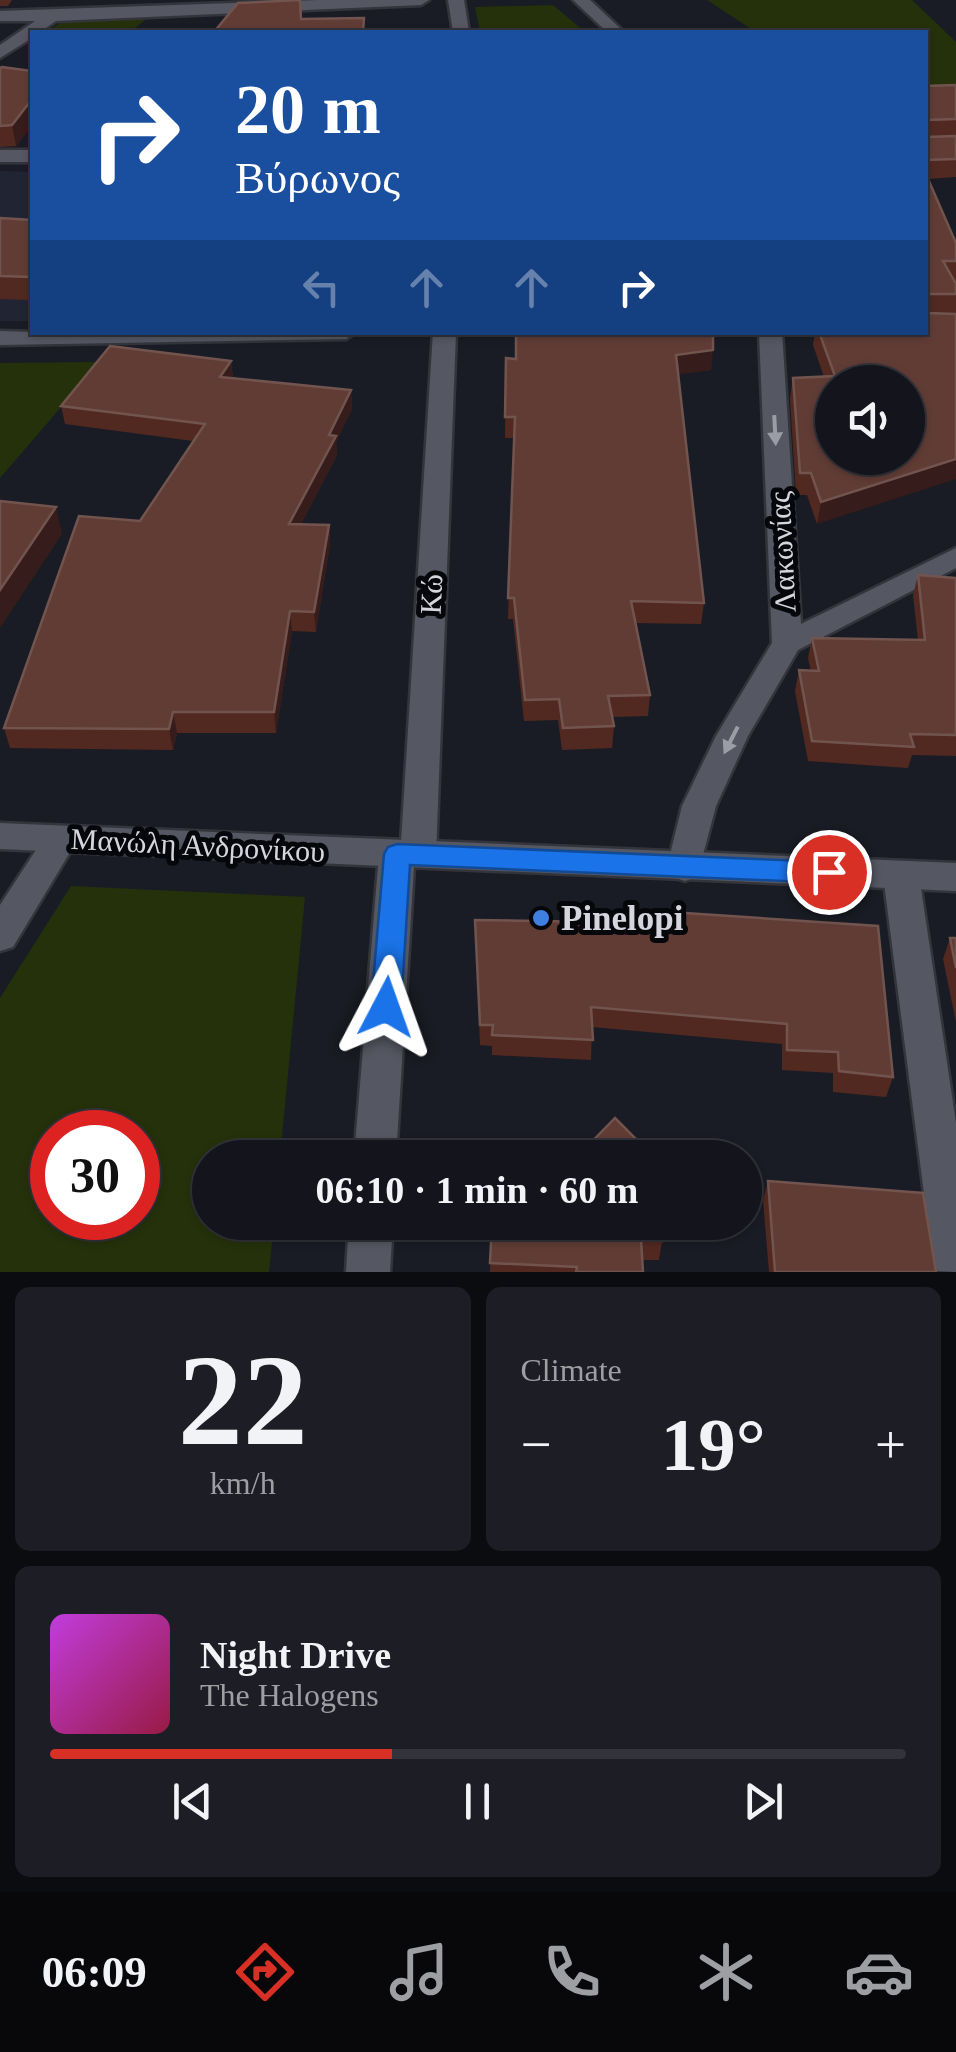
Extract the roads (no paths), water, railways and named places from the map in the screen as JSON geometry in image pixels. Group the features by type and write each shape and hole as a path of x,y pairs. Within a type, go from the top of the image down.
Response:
{"street":[{"path":"34,30 76,0"},
{"path":"0,16 421,0"},
{"path":"456,0 461,30"},
{"path":"581,0 614,30"},
{"path":"0,54 30,33"},
{"path":"0,156 30,156"},
{"path":"0,338 173,335"},
{"name":"Κώ","path":"378,1140 408,855 444,335"},
{"name":"Λακωνίας","path":"685,867 699,806 732,736 787,643 770,335"},
{"path":"787,643 956,557"},
{"name":"Μανώλη Ανδρονίκου","path":"0,836 956,877"},
{"path":"0,936 60,838"},
{"path":"901,875 956,1271"},
{"path":"368,1272 370,1240"}],"place":[{"name":"Pinelopi","path":"541,918"}]}
